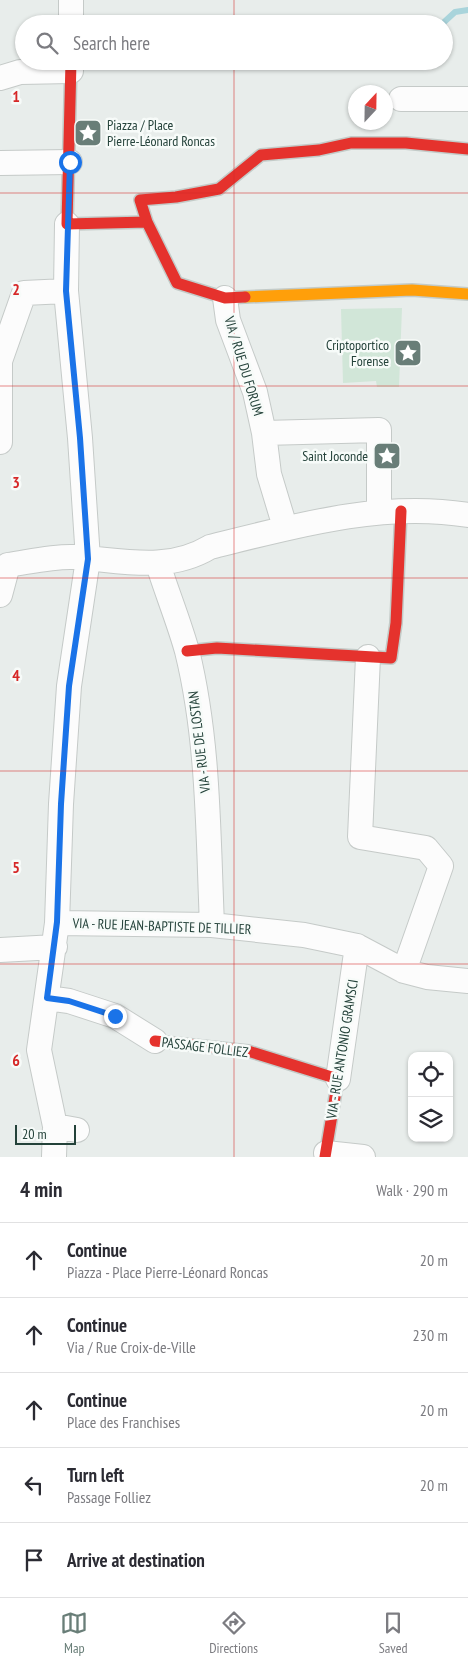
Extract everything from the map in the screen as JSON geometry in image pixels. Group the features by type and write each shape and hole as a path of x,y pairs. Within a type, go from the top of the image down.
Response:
{"street":[{"path":"71,0 72,15"},
{"path":"0,78 20,72 37,70"},
{"path":"54,1157 66,1128 39,1050 55,947 61,804 69,686 88,559 80,438 66,291 66,224 70,162 71,70"},
{"path":"401,99 468,99"},
{"path":"468,149 406,142 351,143 320,150 261,156 219,189 176,197 140,200 147,222 177,283 226,298 412,290 468,294"},
{"path":"0,163 70,162"},
{"path":"66,224 147,222"},
{"path":"0,442 0,361 24,293 66,291"},
{"name":"VIA / RUE DU FORUM","path":"226,298 228,320 255,392 264,433 269,474 285,527"},
{"path":"187,651 217,648 391,658 396,623 390,512 379,430 264,433"},
{"path":"0,595 8,565 73,557 158,564 199,553 210,547 285,527 422,509 468,515"},
{"name":"VIA - RUE DE LOSTAN","path":"158,564 187,651 202,746 212,925"},
{"path":"368,656 360,837 426,848 441,866 404,971"},
{"name":"VIA - RUE JEAN-BAPTISTE DE TILLIER","path":"57,922 212,925 304,935 357,946 404,971 426,978 468,981"},
{"name":"VIA - RUE ANTONIO GRAMSCI","path":"325,1155 357,946"},
{"path":"0,950 55,947"},
{"name":"PASSAGE FOLLIEZ","path":"47,998 69,1001 115,1016 155,1041 248,1051 338,1079"},
{"path":"325,1155 364,1157"}],"green space":[{"path":"402,308 399,387 377,387 376,381 343,383 341,309"}],"waterway":[{"path":"452,15 455,12 468,10"}],"traffic: slow":[{"path":"245,297 412,290 468,294"}],"traffic: jam":[{"path":"71,70 67,224 147,222 177,283 225,298 245,297"},
{"path":"147,222 140,200 176,197 219,189 261,155 319,150 351,143 406,143 468,149"},
{"path":"187,651 217,648 391,658 396,623 401,511"},
{"path":"155,1041 248,1051 338,1079 325,1157"}],"place":[{"name":"Piazza / Place Pierre-Léonard Roncas","path":"88,133"},
{"name":"Criptoportico Forense","path":"408,353"},
{"name":"Saint Joconde","path":"387,456"}],"route":[{"path":"70,162 66,224 66,291 80,438 88,559 69,686 61,804 57,922 47,998 69,1001 115,1016"}]}
